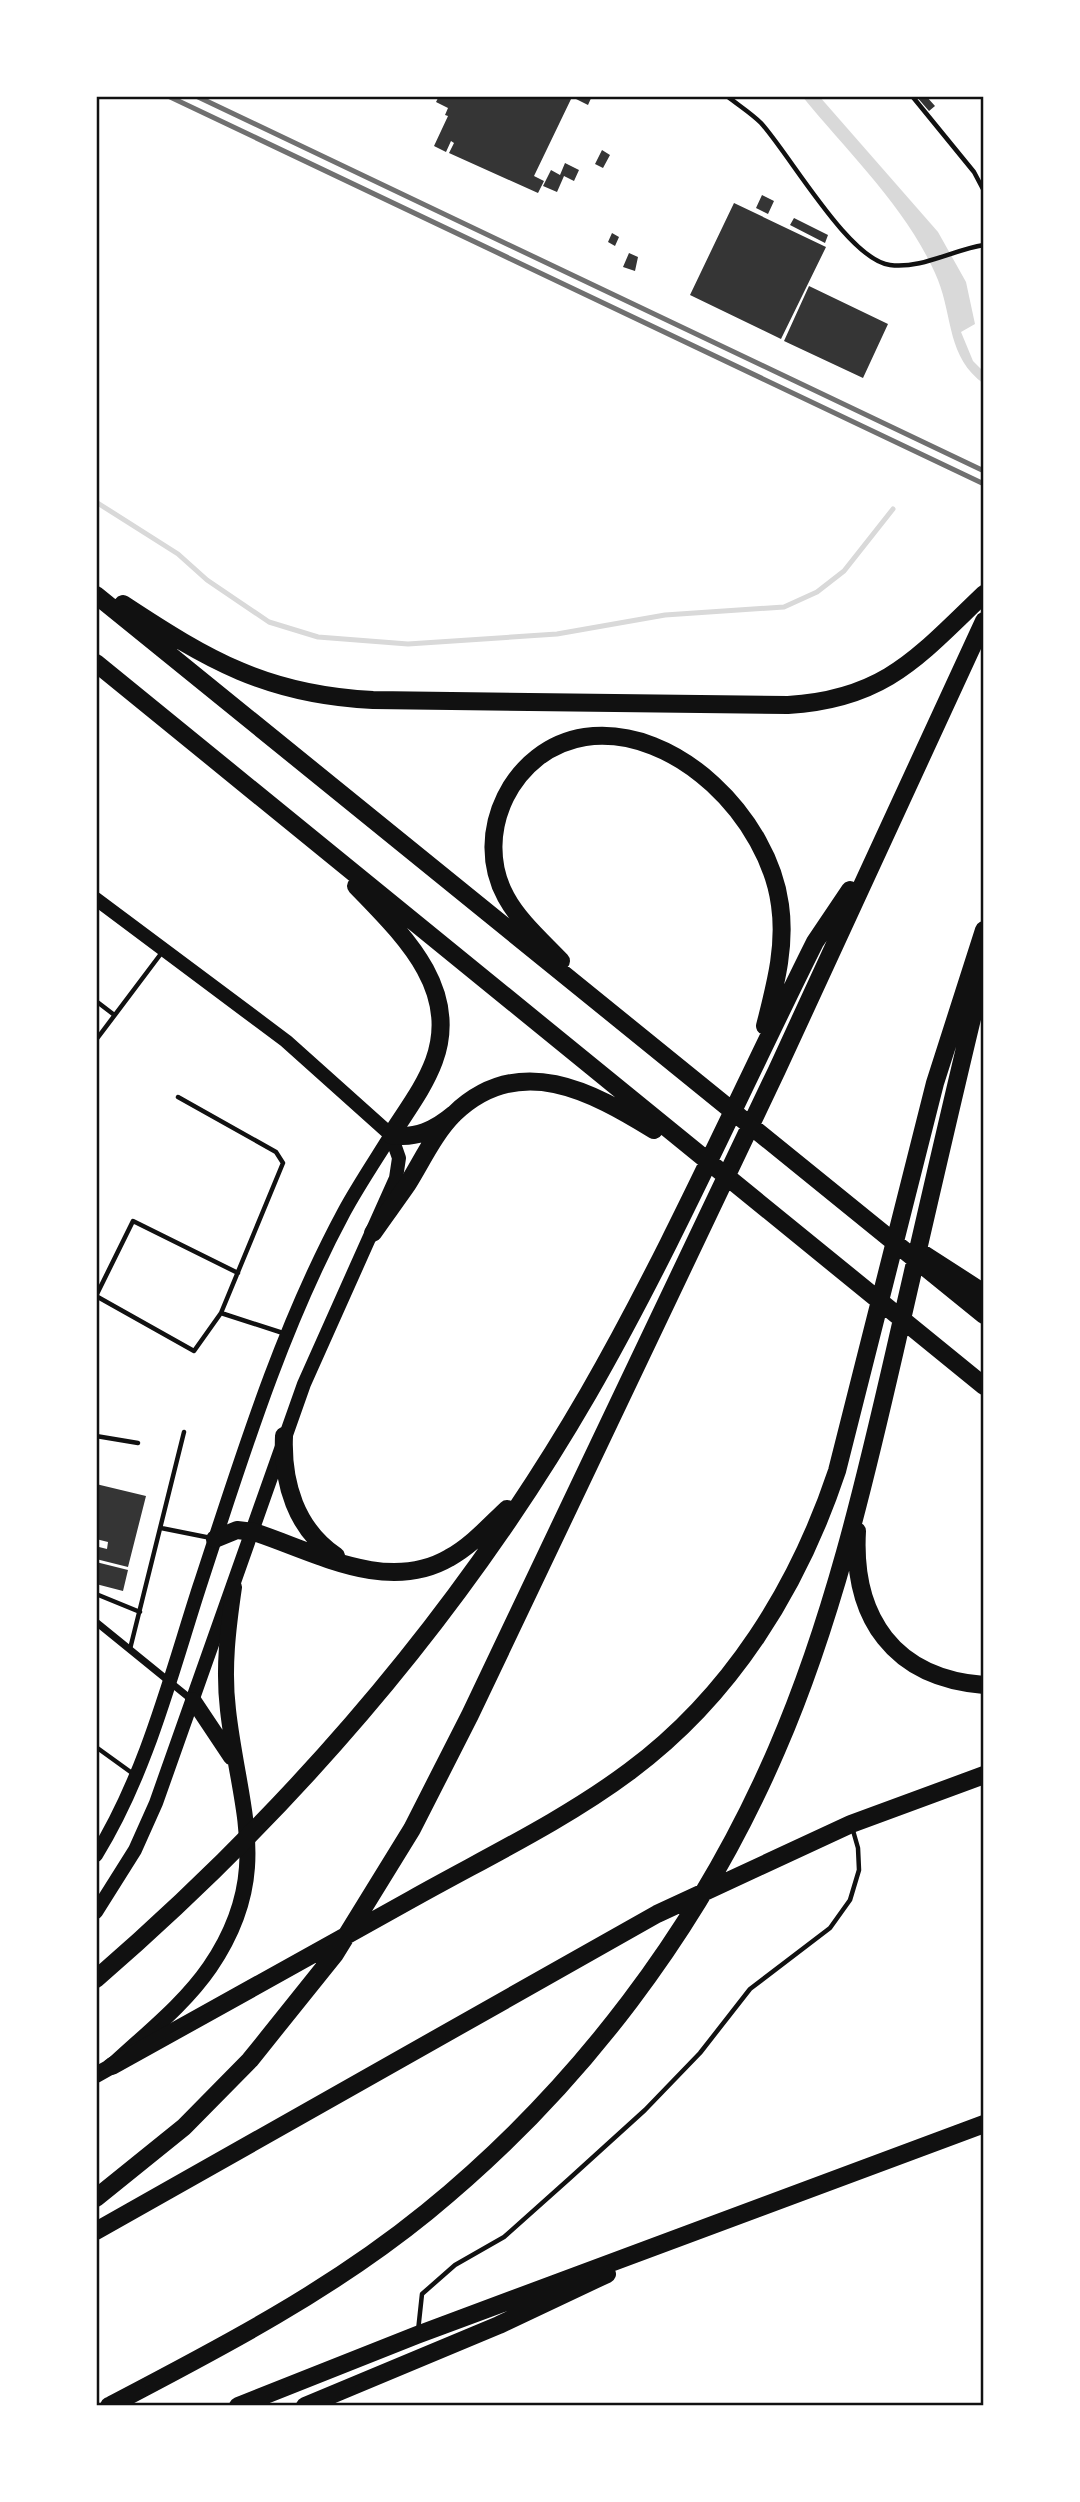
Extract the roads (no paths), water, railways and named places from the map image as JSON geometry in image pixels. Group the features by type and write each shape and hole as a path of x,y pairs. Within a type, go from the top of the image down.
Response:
{"highway":[{"path":"96,586 211,659 269,684 316,694 373,700 774,705 835,699 878,684 914,662 984,594"},
{"path":"96,595 984,1315"},
{"path":"96,2198 143,2162 205,2106 275,2030 335,1954 372,1897 425,1805 777,1070 984,621"},
{"path":"96,663 984,1388"},
{"path":"609,1012 514,909 499,883 493,853 499,811 520,774 540,756 558,746 595,736 622,739 654,749 696,771 732,803 748,823 766,855 777,887 782,942 759,1054"},
{"path":"300,828 413,946 434,990 439,1021 435,1059 423,1085 391,1135"},
{"path":"96,1979 248,1838 319,1762 410,1656 459,1591 532,1485 604,1364 815,942 874,855"},
{"path":"104,2071 561,1816 630,1771 673,1735 741,1659 795,1574 831,1491 935,1083 984,930"},
{"path":"109,2406 287,2309 408,2226 460,2183 526,2120 627,2004 701,1896 751,1806 803,1683 863,1487 984,969"},
{"path":"969,1030 984,995"},
{"path":"391,1135 426,1133 483,1095 515,1084 567,1085 613,1105 713,1167"},
{"path":"373,1233 454,1114"},
{"path":"830,1192 984,1293"},
{"path":"284,1436 288,1481 299,1516 321,1545 361,1568"},
{"path":"215,1539 237,1530 254,1532 361,1568 401,1574 442,1562 477,1538 532,1485"},
{"path":"863,1487 858,1527 858,1572 863,1599 875,1625 899,1654 915,1666 949,1681 984,1685"},
{"path":"96,2231 601,1943 715,1885 851,1824 984,1775"},
{"path":"238,2406 417,2335 984,2124"},
{"path":"305,2406 521,2316 703,2227"}],"main road":[{"path":"96,899 302,1055 391,1135 398,1150 396,1178 373,1233 325,1331 284,1436 254,1532 147,1825 123,1872 96,1912"},
{"path":"97,1850 136,1776 287,1334 344,1212 391,1135"},
{"path":"104,2071 198,1983 218,1955 242,1897 248,1838 245,1801 237,1768 226,1682 234,1587"},
{"path":"193,1700 208,1719 237,1768"}],"street":[{"path":"96,1622 193,1700"}],"lane":[{"path":"727,96 760,122 857,249 887,265 916,265 960,249 984,245"},
{"path":"912,96 974,172 984,191"},
{"path":"96,1040 113,1014 164,950"},
{"path":"96,1001 113,1014"},
{"path":"178,1097 276,1152 283,1163 238,1273 221,1313 194,1351 96,1296 133,1221 238,1273"},
{"path":"221,1313 287,1334"},
{"path":"130,1650 184,1432"},
{"path":"96,1436 138,1443"},
{"path":"160,1528 215,1539"},
{"path":"96,1594 140,1612"},
{"path":"96,1747 136,1776"},
{"path":"417,2335 422,2294 455,2264 504,2237 523,2220 645,2110 713,2038 750,1989 830,1928 850,1900 859,1870 858,1847 851,1824"}],"waterway":[{"path":"96,502 178,554 207,580 269,622 318,637 408,644 557,634 665,615 784,607 817,592 844,571 893,509"}],"railway":[{"path":"168,96 984,484"},
{"path":"196,96 984,471"}]}
